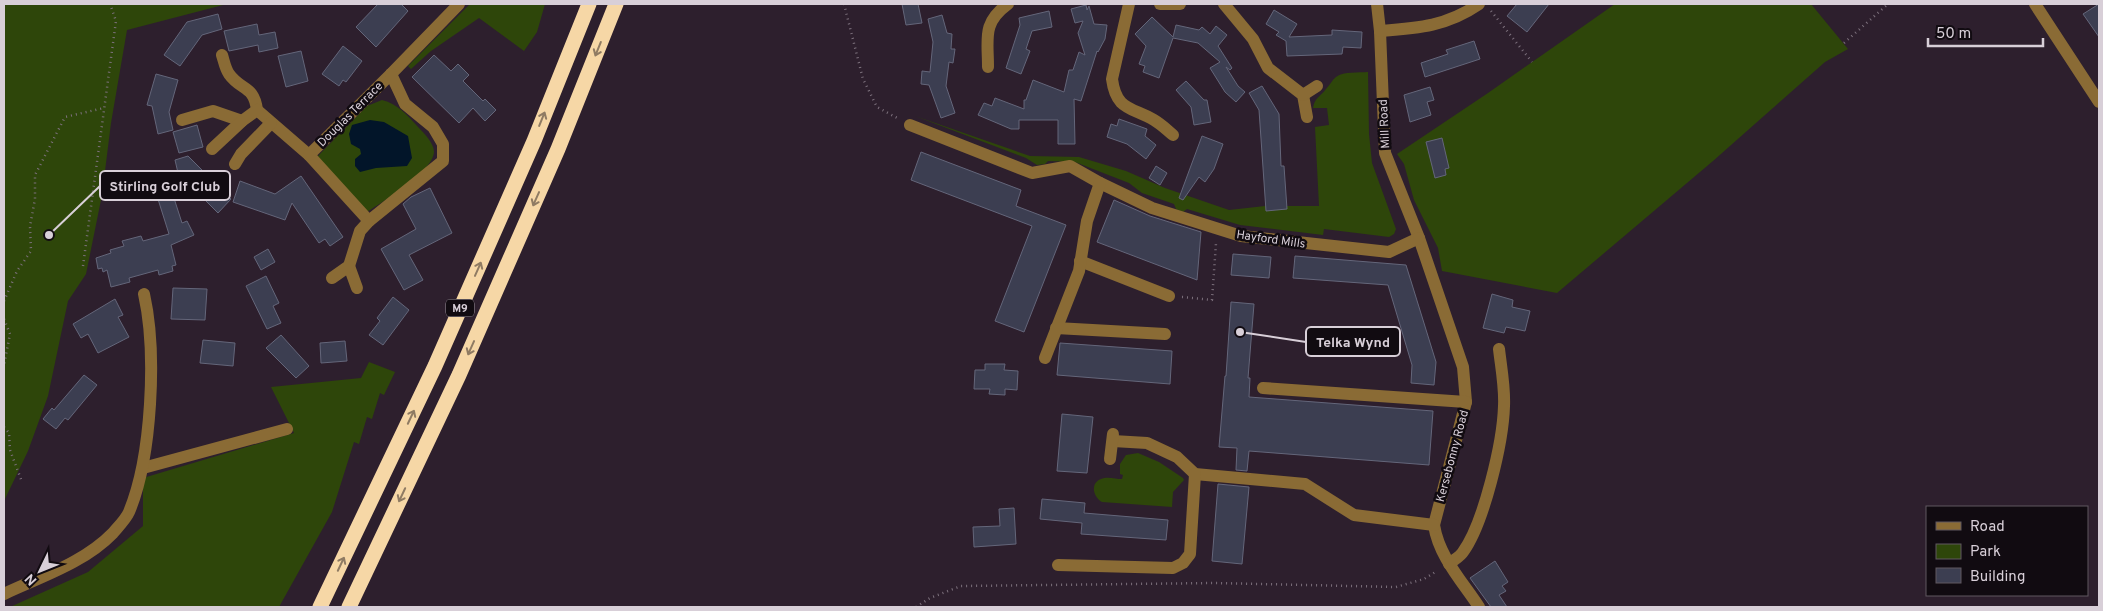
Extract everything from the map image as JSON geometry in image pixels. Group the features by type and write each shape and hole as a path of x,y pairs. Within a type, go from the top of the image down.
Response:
{"highway":[{"name":"M9","path":"320,607 435,366 534,140 589,4"},
{"name":"M9","path":"349,607 459,375 558,149 616,4"}],"street":[{"name":"Douglas Terrace","path":"309,155 459,4"},
{"path":"988,67 988,27 998,11 1008,4"},
{"path":"1129,4 1112,79 1113,91 1119,102 1131,110 1156,121 1173,135"},
{"path":"1160,4 1180,4"},
{"path":"1224,4 1253,39 1268,68 1303,95 1308,118"},
{"name":"Mill Road","path":"1377,4 1380,31 1385,153 1419,238"},
{"path":"1380,31 1416,28 1438,23 1461,16 1479,4"},
{"path":"2035,4 2099,102"},
{"path":"212,149 242,121 257,110 256,99 250,91 229,75 222,54"},
{"name":"Douglas Terrace","path":"349,266 360,231 369,221 443,161 444,144 433,127 406,104 391,74"},
{"path":"1303,95 1318,86"},
{"name":"Douglas Terrace","path":"257,110 309,155 369,221"},
{"path":"182,120 213,111 242,121"},
{"path":"235,164 241,154 271,123"},
{"name":"Hayford Mills","path":"910,125 1032,173 1070,166 1152,208 1241,236 1389,252 1419,238"},
{"path":"1045,358 1078,271 1087,221 1100,183"},
{"name":"Kersebonny Road","path":"1419,238 1463,367 1466,402 1434,525"},
{"path":"1080,261 1169,296"},
{"path":"332,278 349,266 357,288"},
{"path":"4,594 82,557 112,534 129,514 143,468 151,386 151,340 144,294"},
{"path":"1056,328 1165,334"},
{"path":"1449,564 1462,554 1473,536 1487,494 1498,447 1504,406 1499,349"},
{"path":"1263,388 1466,402"},
{"path":"143,468 287,430"},
{"path":"1110,459 1113,437 1147,443 1178,457 1195,474 1306,484 1354,515 1434,525 1440,547 1449,564 1479,607"},
{"path":"1058,565 1174,568 1190,554 1195,474"}],"path":[{"path":"83,266 116,21 110,4"},
{"path":"844,4 863,79 876,107 910,125"},
{"path":"1485,4 1532,62"},
{"path":"1844,43 1888,4"},
{"path":"4,301 17,272 31,251 30,226 35,199 35,175 48,148 65,117 104,108"},
{"path":"1169,296 1212,300 1217,229"},
{"path":"4,319 10,334 4,365"},
{"path":"4,428 9,433 10,450 22,482"},
{"path":"916,607 930,598 961,586 1215,583 1396,587 1424,579 1449,564"}],"green space":[{"path":"4,4 227,4 127,30 111,123 102,195 86,274 68,301 48,396 28,451 4,501"},
{"path":"470,4 545,4 537,32 524,51 479,18 431,51 411,69 408,66"},
{"path":"1615,4 1811,4 1848,49 1825,62 1713,161 1557,293 1442,271 1438,248 1414,200 1404,164 1397,154"},
{"path":"1368,72 1369,134 1372,163 1396,229 1394,234 1389,237 1324,229 1323,235 1240,225 1187,209 1183,212 1176,209 1174,204 1142,193 1129,183 1075,162 1048,161 1045,164 1037,165 1026,158 915,116 1030,156 1079,157 1126,171 1165,188 1229,210 1265,206 1319,206 1315,127 1329,125 1327,108 1313,108 1314,104 1316,99 1339,75"},
{"path":"382,100 393,104 406,114 428,138 434,152 425,168 406,186 367,212 317,157 367,106"},
{"path":"369,362 395,372 384,395 380,393 372,419 367,417 359,444 354,442 332,512 279,607 10,607 88,572 143,526 143,478 294,433 271,387 361,378"},
{"path":"1138,453 1159,462 1183,478 1184,480 1173,492 1172,507 1102,502 1096,497 1095,484 1101,479 1106,478 1122,479 1123,475 1120,474 1120,464 1126,455"}],"water":[{"path":"370,120 384,122 408,136 412,158 407,166 376,168 360,172 355,166 355,159 361,154 360,149 351,144 349,134 352,125"}],"building":[{"path":"378,4 401,4 408,11 376,47 356,27"},
{"path":"902,4 918,4 922,23 906,25"},
{"path":"1517,4 1549,4 1527,32 1507,16"},
{"path":"2099,4 2099,37 2083,14"},
{"path":"1086,5 1087,10 1089,6 1094,24 1107,25 1105,39 1097,51 1081,101 1074,99 1075,144 1058,144 1058,120 1019,120 1019,129 1011,129 978,115 984,103 992,106 995,98 1024,109 1024,100 1026,100 1033,80 1064,92 1069,70 1073,70 1079,52 1085,55 1078,33 1083,21 1075,23 1071,9"},
{"path":"1274,10 1297,24 1289,37 1332,35 1332,30 1362,32 1361,48 1343,47 1342,54 1287,56 1286,41 1276,35 1279,32 1266,24"},
{"path":"1049,11 1052,27 1032,31 1026,49 1030,51 1021,74 1006,68 1020,25 1019,18"},
{"path":"218,14 222,29 202,35 180,66 164,55 187,22"},
{"path":"942,15 947,33 952,34 951,49 955,49 953,63 949,62 946,86 955,113 941,118 929,85 921,84 922,71 930,72 933,42 928,19"},
{"path":"1152,17 1173,37 1176,25 1199,30 1202,27 1210,34 1216,26 1227,35 1218,46 1232,68 1230,70 1226,67 1238,86 1245,92 1236,102 1225,92 1210,68 1220,62 1198,43 1173,38 1159,78 1143,72 1145,66 1139,64 1146,46 1135,34"},
{"path":"257,24 259,35 275,32 278,48 259,52 258,45 229,51 224,31"},
{"path":"1474,41 1480,59 1425,77 1421,63 1448,54 1446,50"},
{"path":"343,46 362,61 346,82 343,80 339,86 322,74"},
{"path":"301,51 308,81 286,87 278,56"},
{"path":"434,55 451,71 458,64 469,75 463,81 483,101 485,99 496,110 485,121 473,108 459,123 412,77"},
{"path":"156,74 178,80 169,112 173,130 158,134 152,106 147,105"},
{"path":"1186,81 1204,100 1207,100 1211,122 1194,125 1191,107 1176,90"},
{"path":"1262,86 1279,114 1281,166 1284,166 1287,209 1266,211 1259,110 1249,93"},
{"path":"1430,87 1434,100 1427,102 1431,115 1410,122 1404,95"},
{"path":"1119,119 1147,129 1145,136 1156,145 1146,159 1127,144 1107,137 1111,124 1117,126"},
{"path":"197,125 203,147 179,153 173,132"},
{"path":"1202,136 1223,144 1214,169 1205,182 1199,177 1183,200 1179,198"},
{"path":"1442,138 1449,168 1445,169 1446,175 1435,178 1426,142"},
{"path":"921,152 1021,190 1016,206 1066,225 1024,332 995,321 1032,226 911,180"},
{"path":"188,156 231,199 218,213 188,183 182,190 175,160"},
{"path":"1156,166 1167,173 1160,185 1149,178"},
{"path":"301,176 343,237 330,246 325,239 319,243 292,203 285,220 233,202 240,181 275,194"},
{"path":"430,188 452,233 409,255 423,280 404,290 381,249 416,229 403,204 411,197"},
{"path":"172,192 182,223 187,221 194,235 171,245 176,265 172,266 173,271 159,275 158,270 129,278 130,282 111,287 107,270 103,272 102,268 98,269 96,258 111,253 110,250 124,246 122,241 141,236 143,241 169,234 157,196"},
{"path":"1114,200 1150,216 1201,232 1197,280 1097,242"},
{"path":"268,249 275,262 261,270 254,257"},
{"path":"1233,254 1271,257 1269,278 1231,275"},
{"path":"1295,256 1406,265 1436,362 1434,385 1411,383 1412,365 1388,285 1293,278"},
{"path":"266,276 279,303 273,306 281,323 267,329 246,286"},
{"path":"173,288 207,289 205,320 171,319"},
{"path":"1492,294 1513,300 1512,307 1530,311 1525,331 1506,327 1504,333 1483,328"},
{"path":"393,297 409,310 383,345 369,335 380,321 377,318"},
{"path":"115,299 123,315 118,317 129,337 98,353 88,334 81,338 73,324"},
{"path":"1231,302 1254,304 1248,378 1250,378 1249,397 1433,411 1429,465 1249,451 1247,471 1236,470 1237,448 1219,447"},
{"path":"281,335 309,366 296,378 266,348"},
{"path":"203,340 235,343 233,366 200,363"},
{"path":"345,341 347,361 321,363 320,343"},
{"path":"1060,343 1172,351 1170,384 1057,375"},
{"path":"985,364 1005,364 1004,370 1018,371 1017,390 1005,389 1005,395 989,394 990,389 974,389 975,370 985,370"},
{"path":"84,375 97,385 68,420 65,418 56,429 43,419 52,408 54,410"},
{"path":"1062,414 1093,417 1087,473 1057,471"},
{"path":"1218,484 1249,487 1242,564 1212,561"},
{"path":"1042,499 1085,503 1084,513 1168,520 1166,540 1081,534 1082,523 1040,519"},
{"path":"1014,508 1016,544 974,547 973,527 1000,526 999,509"},
{"path":"1495,561 1508,582 1502,586 1506,591 1499,595 1507,607 1491,607 1470,578"}],"place":[{"name":"Stirling Golf Club","path":"49,235"},
{"name":"Telka Wynd","path":"1240,332"}]}
